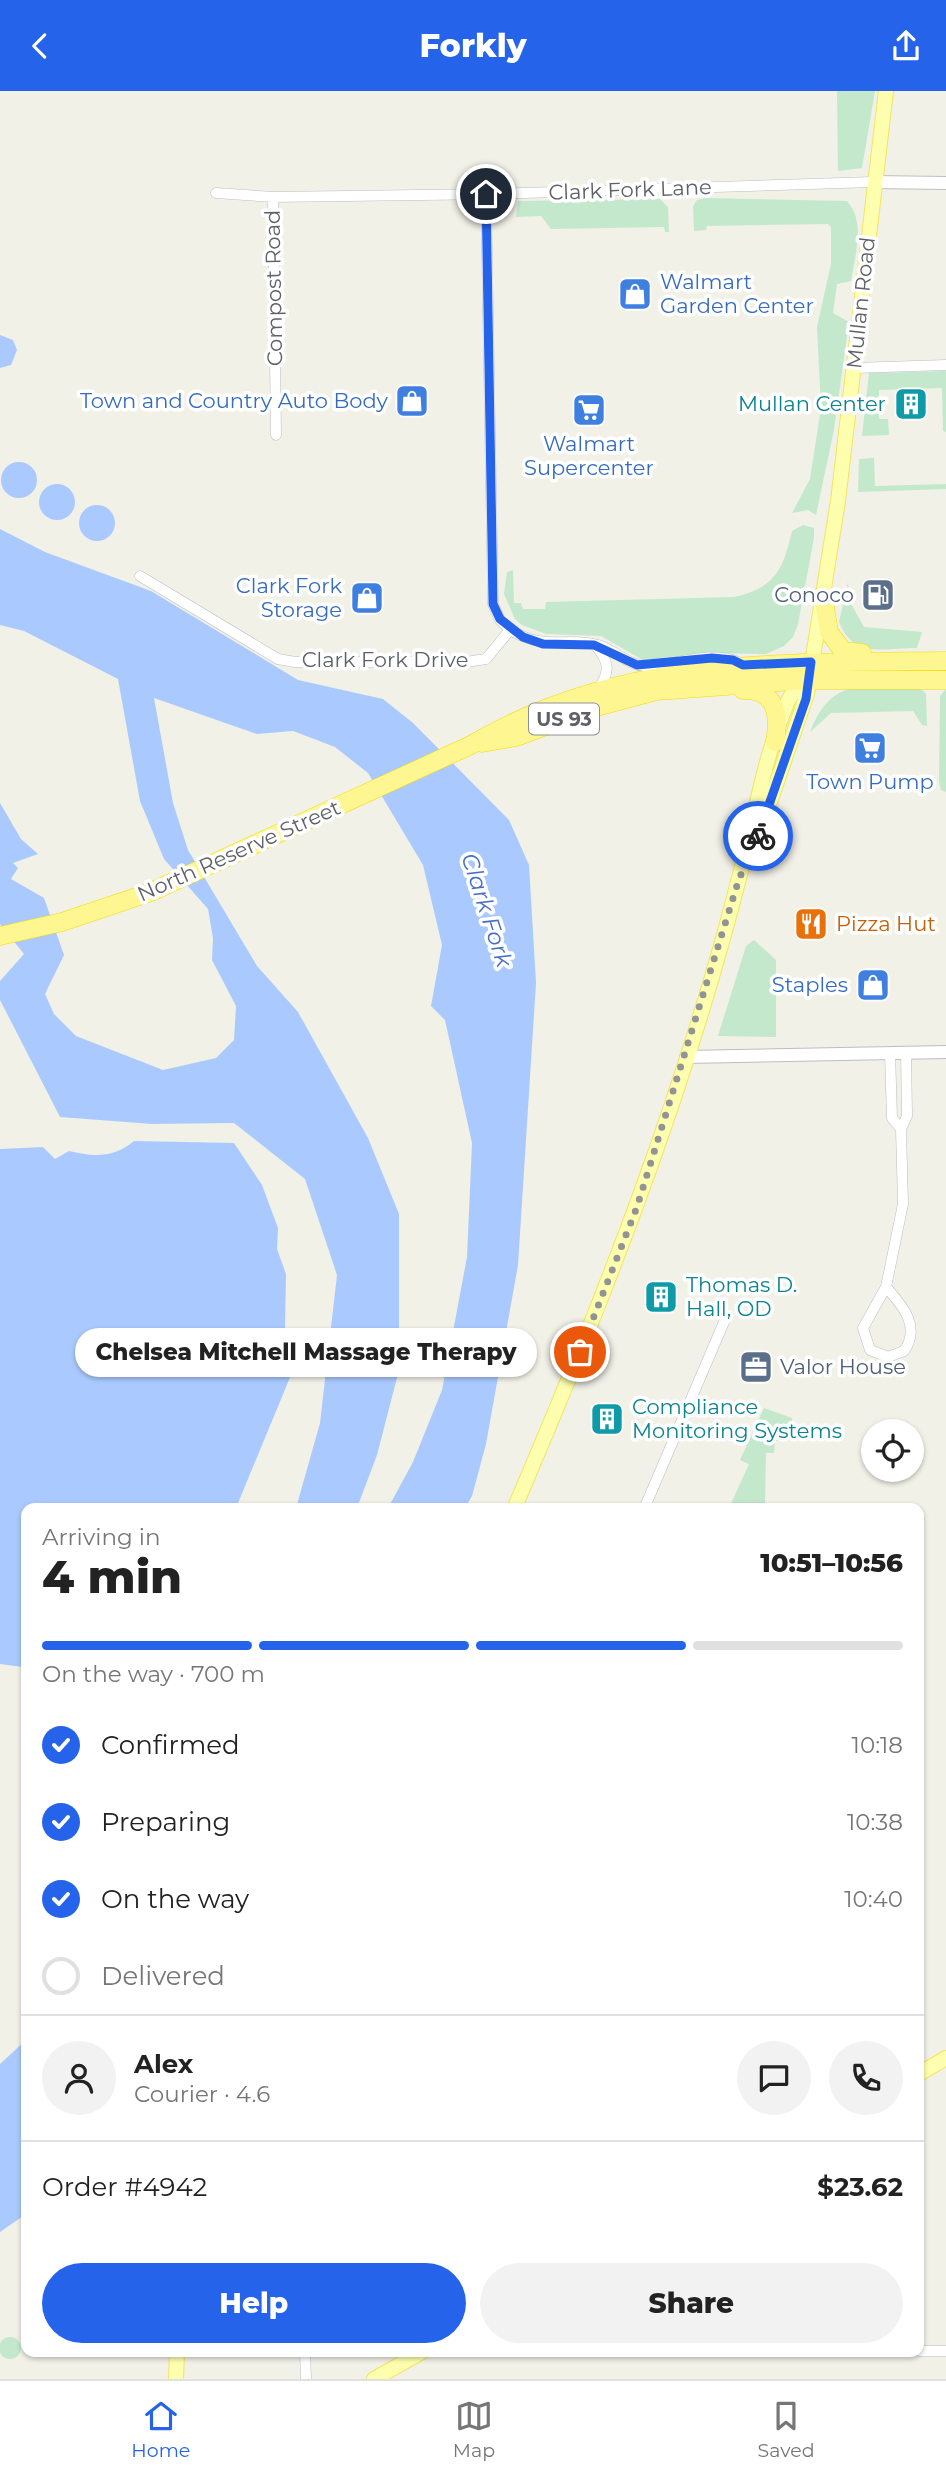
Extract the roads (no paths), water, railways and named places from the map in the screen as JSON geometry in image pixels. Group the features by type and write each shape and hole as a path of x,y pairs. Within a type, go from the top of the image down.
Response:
{"highway":[{"path":"824,595 829,632 843,652 946,652"},
{"name":"North Reserve Street","path":"471,745 516,737 600,706 656,691 809,671 946,661"},
{"name":"North Reserve Street","path":"0,936 109,908 151,892 471,745 511,722 597,690 659,675 743,665 946,680"},
{"path":"656,691 678,695 761,692 772,699 777,713 775,742"}],"main road":[{"name":"Mullan Road","path":"739,879 773,797 806,699 824,595 854,368 873,182 886,91"},
{"name":"Mullan Road","path":"518,1503 606,1292 686,1057 739,879 775,742 790,697 809,671"},
{"path":"924,2071 946,2059"},
{"path":"176,2379 177,2357"},
{"path":"374,2379 413,2357"}],"street":[{"name":"Clark Fork Lane","path":"273,197 486,194 873,182 946,183"},
{"name":"Compost Road","path":"216,193 273,197 276,435"},
{"path":"486,194 493,604 500,619 510,630 543,644 594,645 637,665 712,658 733,660 743,665"},
{"path":"854,368 946,365"},
{"name":"Clark Fork Drive","path":"140,576 278,659 295,662 466,662 486,659 510,630"},
{"name":"US 93","path":"594,645 606,660 608,672 597,690"},
{"path":"886,1287 909,1319 912,1330 904,1350 888,1357 870,1350 863,1332 869,1314 886,1287 903,1204 901,1129 907,1116 906,1052"},
{"path":"686,1057 946,1052"},
{"path":"890,1053 892,1118 901,1129"},
{"path":"647,1503 724,1322"},
{"path":"924,2351 946,2351"},
{"path":"305,2357 306,2379"}],"water":[{"path":"0,335 13,340 17,350 11,365 0,368"},
{"path":"19,462 32,467 37,480 32,493 19,498 6,493 1,480 6,467"},
{"path":"57,484 70,489 75,502 70,515 57,520 44,515 39,502 44,489"},
{"path":"97,505 110,510 115,523 110,536 97,541 84,536 79,523 84,510"},
{"name":"Clark Fork","path":"0,529 45,552 151,591 298,680 383,699 413,723 509,820 529,865 536,983 518,1265 486,1444 468,1503 391,1503 413,1462 442,1390 467,1257 472,1143 445,1020 431,1006 442,945 423,865 368,773 335,747 293,731 257,734 154,698 173,803 188,850 257,966 298,1012 368,1138 399,1214 399,1370 377,1455 359,1503 297,1503 320,1423 337,1275 305,1179 234,1123 152,1124 60,1117 0,1000 0,981 24,954 0,924 0,803 21,839 38,854 13,863 18,868 11,879 44,898 64,955 45,994 54,1014 76,1036 163,1070 216,1058 234,1040 236,1006 212,960 213,938 208,909 164,859 140,801 118,679 24,631 0,625"},
{"path":"134,1141 234,1143 262,1185 278,1228 277,1249 286,1274 285,1328 292,1333 298,1358 238,1503 21,1503 21,1667 0,1664 0,1149 43,1147 55,1159 69,1151 103,1155 126,1147"},
{"path":"21,2045 21,2217 0,2232 0,2064"}],"place":[{"name":"Walmart Garden Center","path":"635,294"},
{"name":"Town and Country Auto Body","path":"412,401"},
{"name":"Mullan Center","path":"911,404"},
{"name":"Walmart Supercenter","path":"589,410"},
{"name":"Conoco","path":"878,595"},
{"name":"Clark Fork Storage","path":"367,598"},
{"name":"Town Pump","path":"870,748"},
{"name":"Pizza Hut","path":"811,924"},
{"name":"Staples","path":"873,985"},
{"name":"Thomas D. Hall, OD","path":"661,1297"},
{"name":"Chelsea Mitchell Massage Therapy","path":"580,1352"},
{"name":"Valor House","path":"756,1367"},
{"name":"Compliance Monitoring Systems","path":"607,1419"}]}
